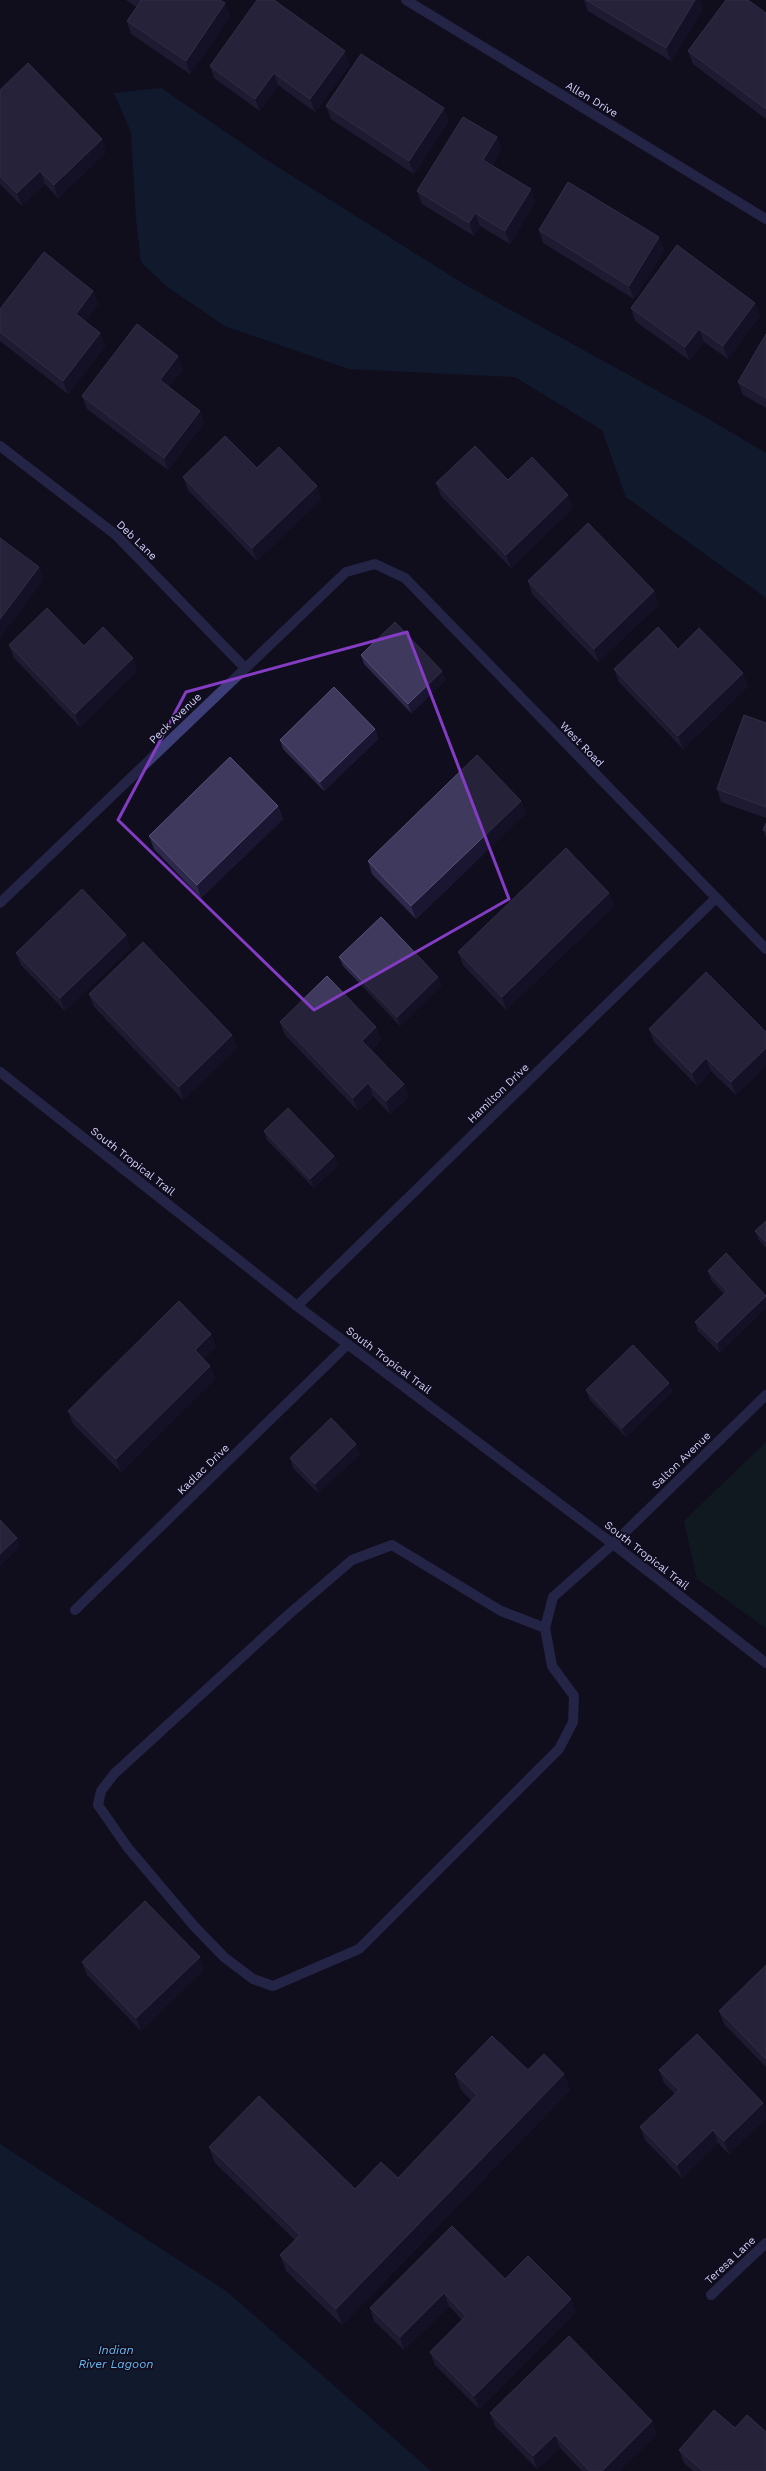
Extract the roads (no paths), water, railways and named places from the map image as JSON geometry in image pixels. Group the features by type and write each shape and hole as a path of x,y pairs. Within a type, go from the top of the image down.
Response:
{"street":[{"name":"Allen Drive","path":"406,0 766,219"},
{"name":"Deb Lane","path":"0,446 116,535 244,667"},
{"name":"Peck Avenue","path":"0,903 244,667 346,572 375,564"},
{"name":"West Road","path":"375,564 405,578 766,949"},
{"name":"Hamilton Drive","path":"297,1306 716,898"},
{"name":"South Tropical Trail","path":"0,1072 297,1306 613,1544 766,1663"},
{"name":"Kadlac Drive","path":"75,1610 348,1344"},
{"name":"Salton Avenue","path":"545,1628 553,1597 613,1544 766,1394"},
{"path":"392,1545 501,1610 545,1628 552,1666 574,1696 573,1722 559,1749 359,1949 273,1986 253,1979 224,1956 194,1926 128,1848 98,1805 101,1791 114,1774 288,1615 352,1560 392,1545"},
{"name":"Teresa Lane","path":"711,2295 766,2243"}],"water":[{"path":"161,88 268,161 467,286 703,416 766,453 766,598 626,497 602,430 515,377 349,369 225,326 166,286 141,262 136,217 131,132 114,93"},
{"name":"Indian River Lagoon","path":"0,2144 226,2291 431,2471 0,2471"}]}
